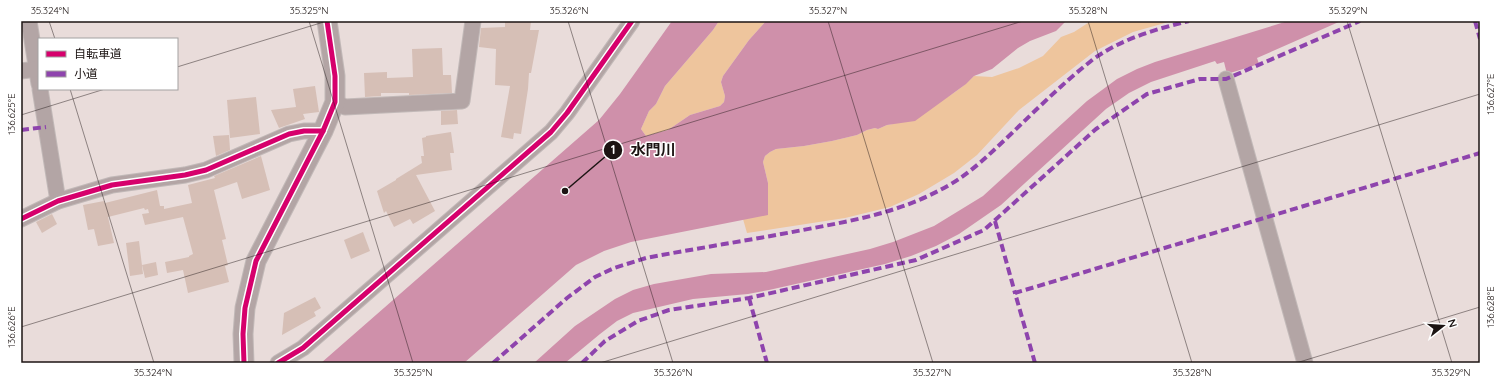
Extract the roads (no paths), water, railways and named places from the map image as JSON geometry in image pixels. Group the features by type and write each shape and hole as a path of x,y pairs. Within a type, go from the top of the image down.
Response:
{"street":[{"path":"21,71 38,76 29,21"},
{"path":"244,363 243,334 246,308 256,261 323,131 335,102 335,76 327,21"},
{"path":"335,102 345,108 462,101 473,21"},
{"path":"278,363 302,348 550,132 567,113 632,21"},
{"path":"1226,79 1304,363"},
{"path":"40,90 58,201"},
{"path":"21,219 58,201 112,185 206,170 289,134 304,131 323,131"}],"place":[{"name":"水門川","path":"565,191"}]}
